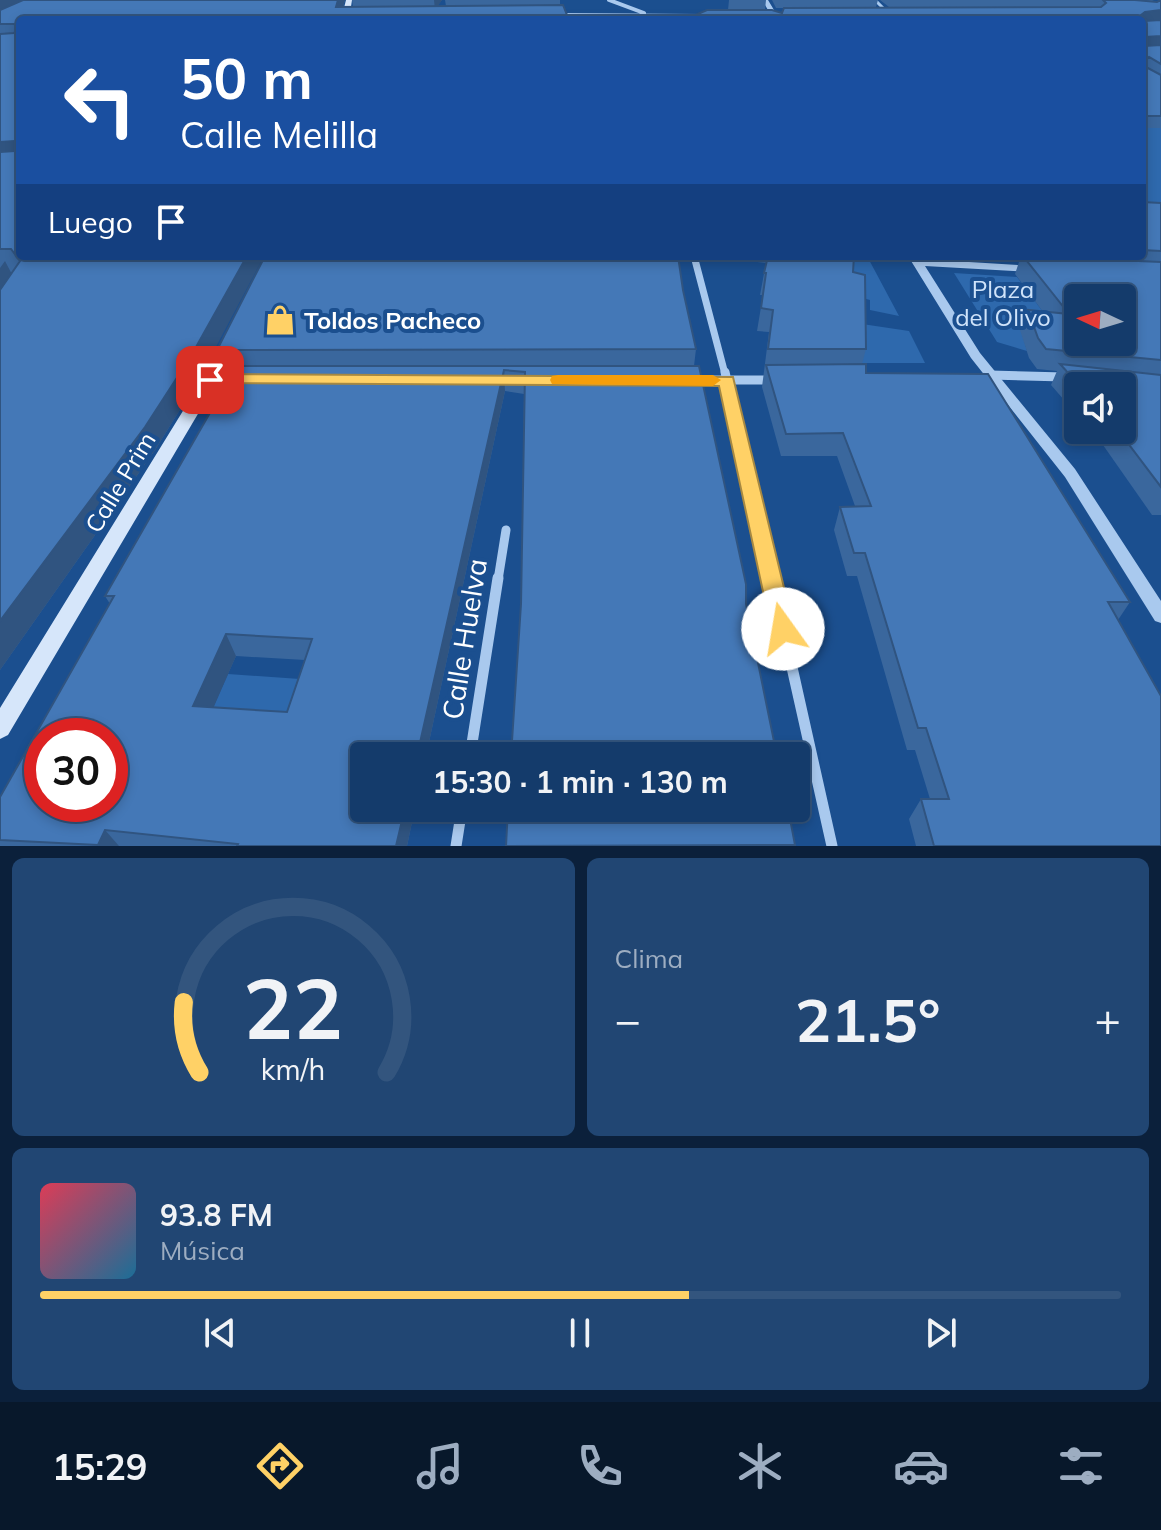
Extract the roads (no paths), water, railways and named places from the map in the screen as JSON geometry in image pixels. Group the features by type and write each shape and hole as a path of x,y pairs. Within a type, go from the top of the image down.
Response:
{"main road":[{"name":"Calle Prim","path":"0,728 216,380 238,325"}],"street":[{"path":"609,0 652,16"},
{"path":"765,0 775,16"},
{"path":"875,0 888,13"},
{"path":"761,15 783,13"},
{"path":"872,13 903,13"},
{"path":"351,16 357,15"},
{"path":"556,15 706,16"},
{"path":"695,260 727,380 832,846"},
{"path":"916,260 975,355 1070,473 1161,616"},
{"path":"928,260 1043,269"},
{"path":"975,377 993,374 1064,378"},
{"path":"683,380 788,380"},
{"name":"Calle Huelva","path":"472,742 506,530"},
{"path":"456,846 460,822"}],"place":[{"name":"Toldos Pacheco","path":"280,320"}],"park label":[{"name":"Plaza del Olivo","path":"1003,303"}]}
